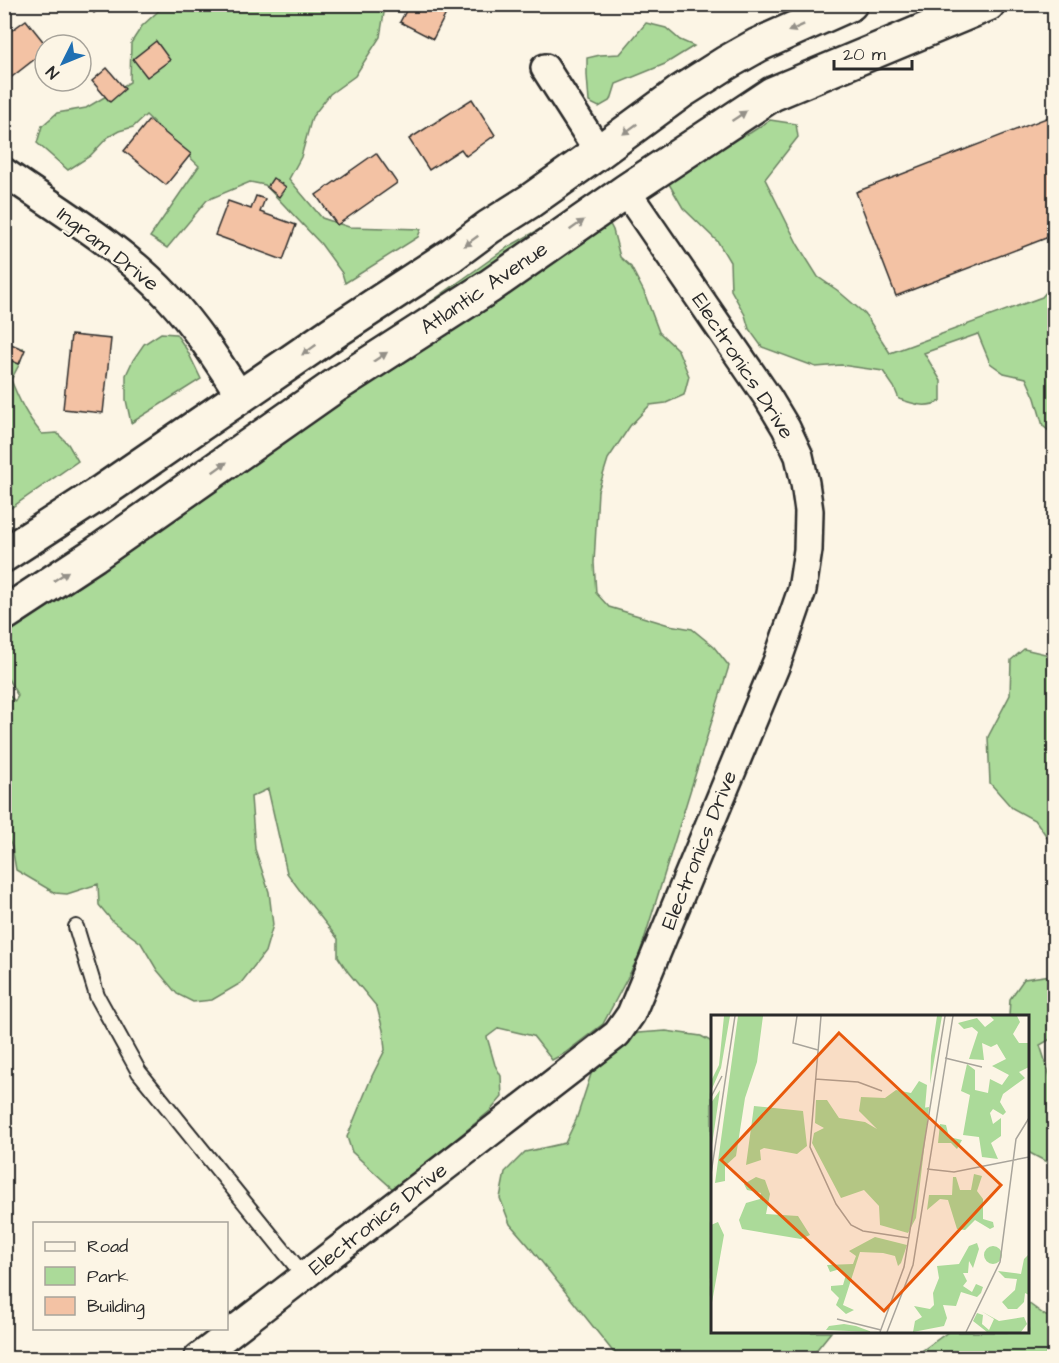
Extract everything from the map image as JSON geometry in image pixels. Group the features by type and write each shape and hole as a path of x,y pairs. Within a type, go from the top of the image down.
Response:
{"main road":[{"path":"4,555 450,256 682,91 758,45 850,4"},
{"name":"Atlantic Avenue","path":"4,614 94,555 336,385 490,286 626,191 772,94 988,4"},
{"path":"172,500 176,467 233,427 241,398"}],"street":[{"path":"545,68 599,152"},
{"name":"Ingram Drive","path":"4,172 98,236 151,280 197,333 241,398"},
{"name":"Electronics Drive","path":"198,1359 617,1034 631,1014 777,663 802,590 808,550 806,483 798,456 786,428 768,398 626,191"}],"lane":[{"path":"76,927 97,996 139,1072 304,1276"}],"green space":[{"path":"165,5 377,5 384,13 380,37 355,76 330,94 312,117 301,157 289,179 322,218 349,227 421,229 418,237 345,283 342,273 321,244 265,185 250,182 207,200 167,248 150,237 199,166 146,115 133,127 108,137 90,156 68,170 37,143 42,126 57,113 86,108 130,82 131,43 142,26"},
{"path":"646,23 666,28 680,40 694,46 665,64 616,84 611,100 599,107 589,102 587,58 620,54"},
{"path":"770,120 796,124 798,137 765,179 798,245 818,277 865,314 890,353 1042,297 1054,283 1054,319 1051,320 1050,352 1054,368 1054,435 1043,426 1035,398 1026,378 1004,373 990,363 978,334 924,353 941,381 941,401 925,405 899,399 883,371 841,365 816,367 762,347 749,329 745,315 731,290 730,262 718,242 683,208 662,172 730,133 738,138"},
{"path":"574,210 605,215 613,230 620,257 631,267 644,292 659,332 678,350 689,376 684,395 666,403 650,405 630,426 608,459 598,491 594,563 596,593 609,607 669,625 692,629 714,647 729,666 639,956 603,1024 552,1060 533,1036 499,1028 487,1037 495,1065 501,1076 502,1097 490,1111 394,1190 352,1152 347,1137 385,1050 377,1007 338,957 338,939 287,873 268,789 251,797 255,849 269,892 273,925 265,952 241,983 212,1000 193,1002 177,994 157,970 141,943 113,922 99,905 98,884 67,894 55,893 16,870 12,847 5,833 4,691 15,701 18,696 5,674 5,612 283,407 508,247"},
{"path":"161,333 176,334 187,350 201,379 131,423 126,400 126,375 144,344"},
{"path":"23,348 20,363 11,380 21,402 42,434 57,433 68,444 78,461 5,512 4,451 7,435 4,425 5,352"},
{"path":"1024,649 1054,656 1054,847 1036,821 1012,808 990,783 988,737 1010,695 1011,660"},
{"path":"1054,971 1054,1037 1040,1045 1054,1083 1054,1166 1029,1153 1029,1015 1009,1015 1010,999 1024,979 1051,975"},
{"path":"666,1031 701,1036 711,1041 711,1333 830,1333 810,1358 618,1358 510,1224 500,1198 505,1172 525,1152 565,1143 576,1120 593,1068 609,1049 638,1033"},
{"path":"1029,1304 1046,1316 1054,1316 1054,1358 912,1358 947,1333 1029,1333"}],"building":[{"path":"88,4 105,4 94,13"},
{"path":"398,4 451,4 433,39 400,22 407,9"},
{"path":"26,20 36,33 33,33 33,60 4,83 4,36"},
{"path":"156,41 170,60 147,77 133,59"},
{"path":"107,68 125,89 110,102 93,80"},
{"path":"472,99 495,135 466,156 461,149 429,170 409,139"},
{"path":"1054,115 1054,235 896,296 856,192"},
{"path":"149,120 191,154 166,185 124,151"},
{"path":"376,153 397,183 337,225 316,195"},
{"path":"273,178 286,187 279,197 267,187"},
{"path":"256,196 265,199 260,212 296,225 283,260 215,235 228,201 251,209"},
{"path":"71,335 111,339 103,413 63,409"},
{"path":"11,344 25,350 19,364 5,358"}]}
